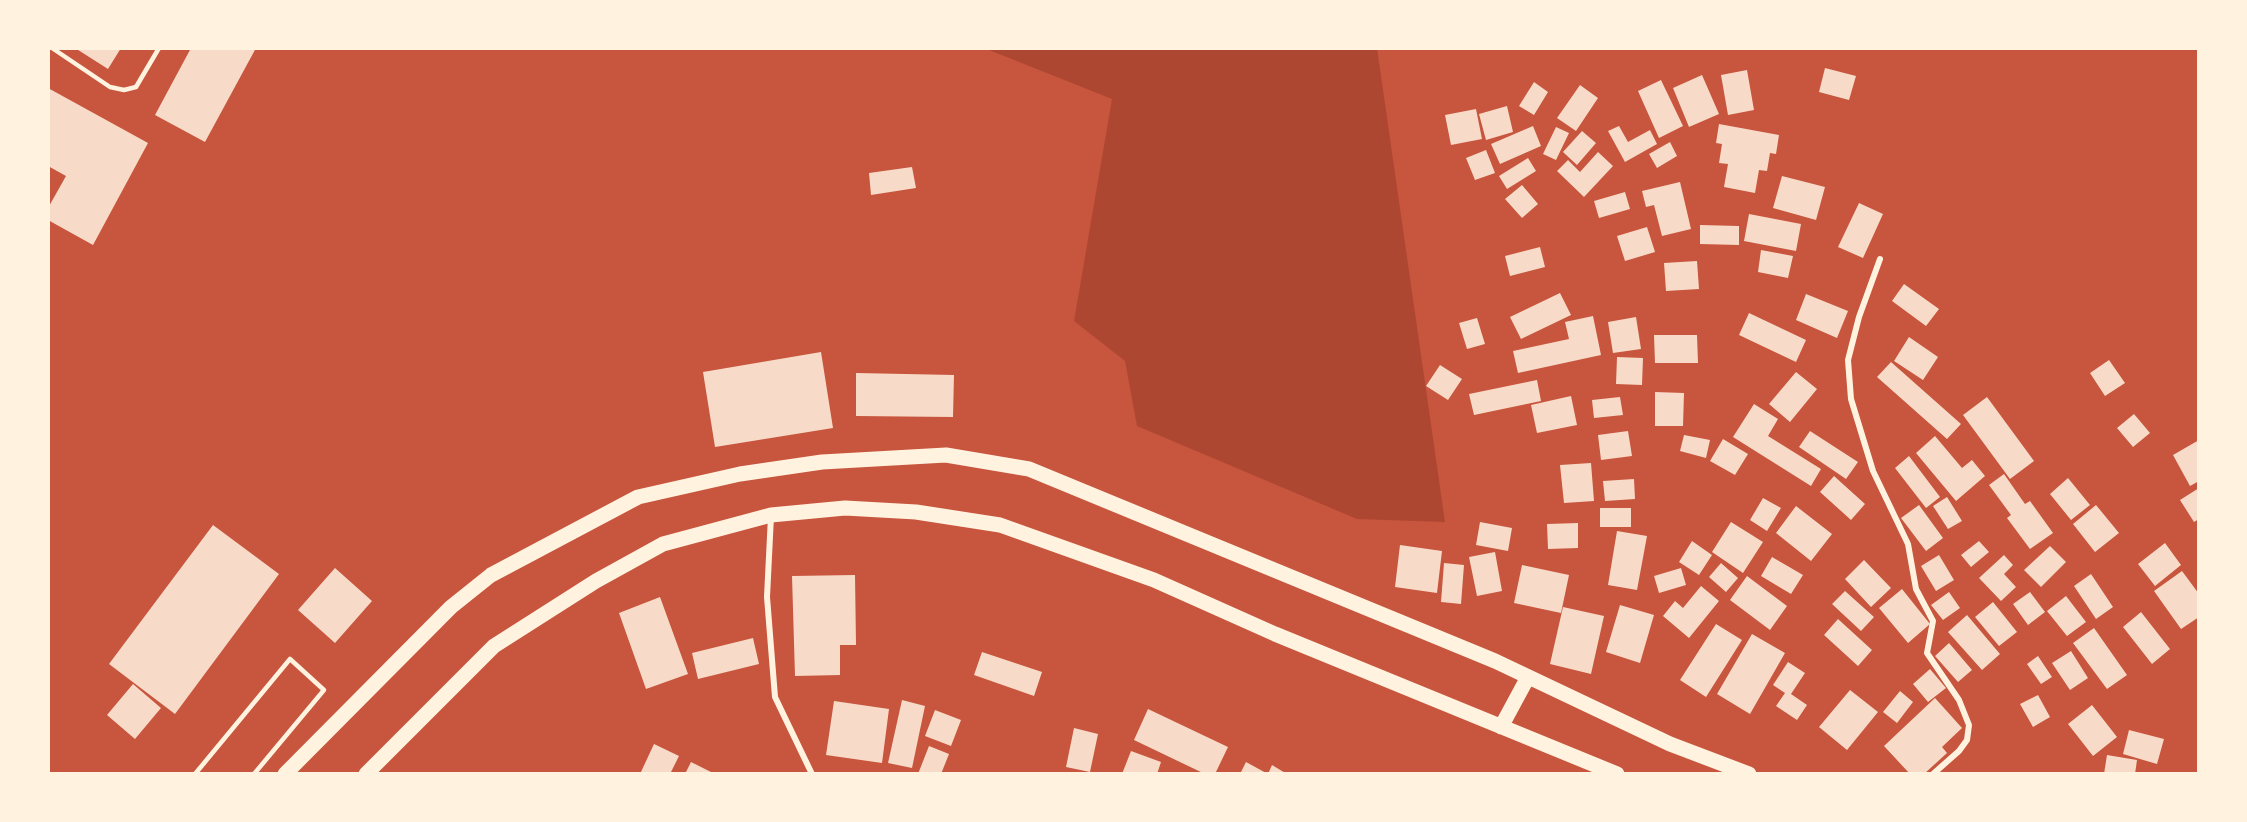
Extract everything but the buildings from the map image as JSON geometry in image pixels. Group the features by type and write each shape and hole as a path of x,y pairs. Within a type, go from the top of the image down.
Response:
{"main road":[{"path":"285,774 451,606 491,575 638,497 740,474 822,462 946,455 1029,469 1528,677 1670,744 1749,774"},
{"path":"366,774 494,646 559,604 663,544 771,516 846,508 916,512 1000,525 1154,580 1275,634 1617,774"},
{"path":"1501,727 1528,677"}],"street":[{"path":"1880,259 1859,317 1848,360 1851,399 1873,471 1908,544 1916,589 1933,621 1927,653 1959,700 1969,725 1967,740 1959,751 1933,774"},
{"path":"771,516 767,597 775,697 812,774"}],"lane":[{"path":"52,48 110,87 124,90 136,87 159,48"},
{"path":"195,774 290,659 324,690 254,774"}],"shaded area":[{"path":"984,48 1377,48 1445,522 1357,519 1137,426 1125,361 1074,321 1112,99"}]}
